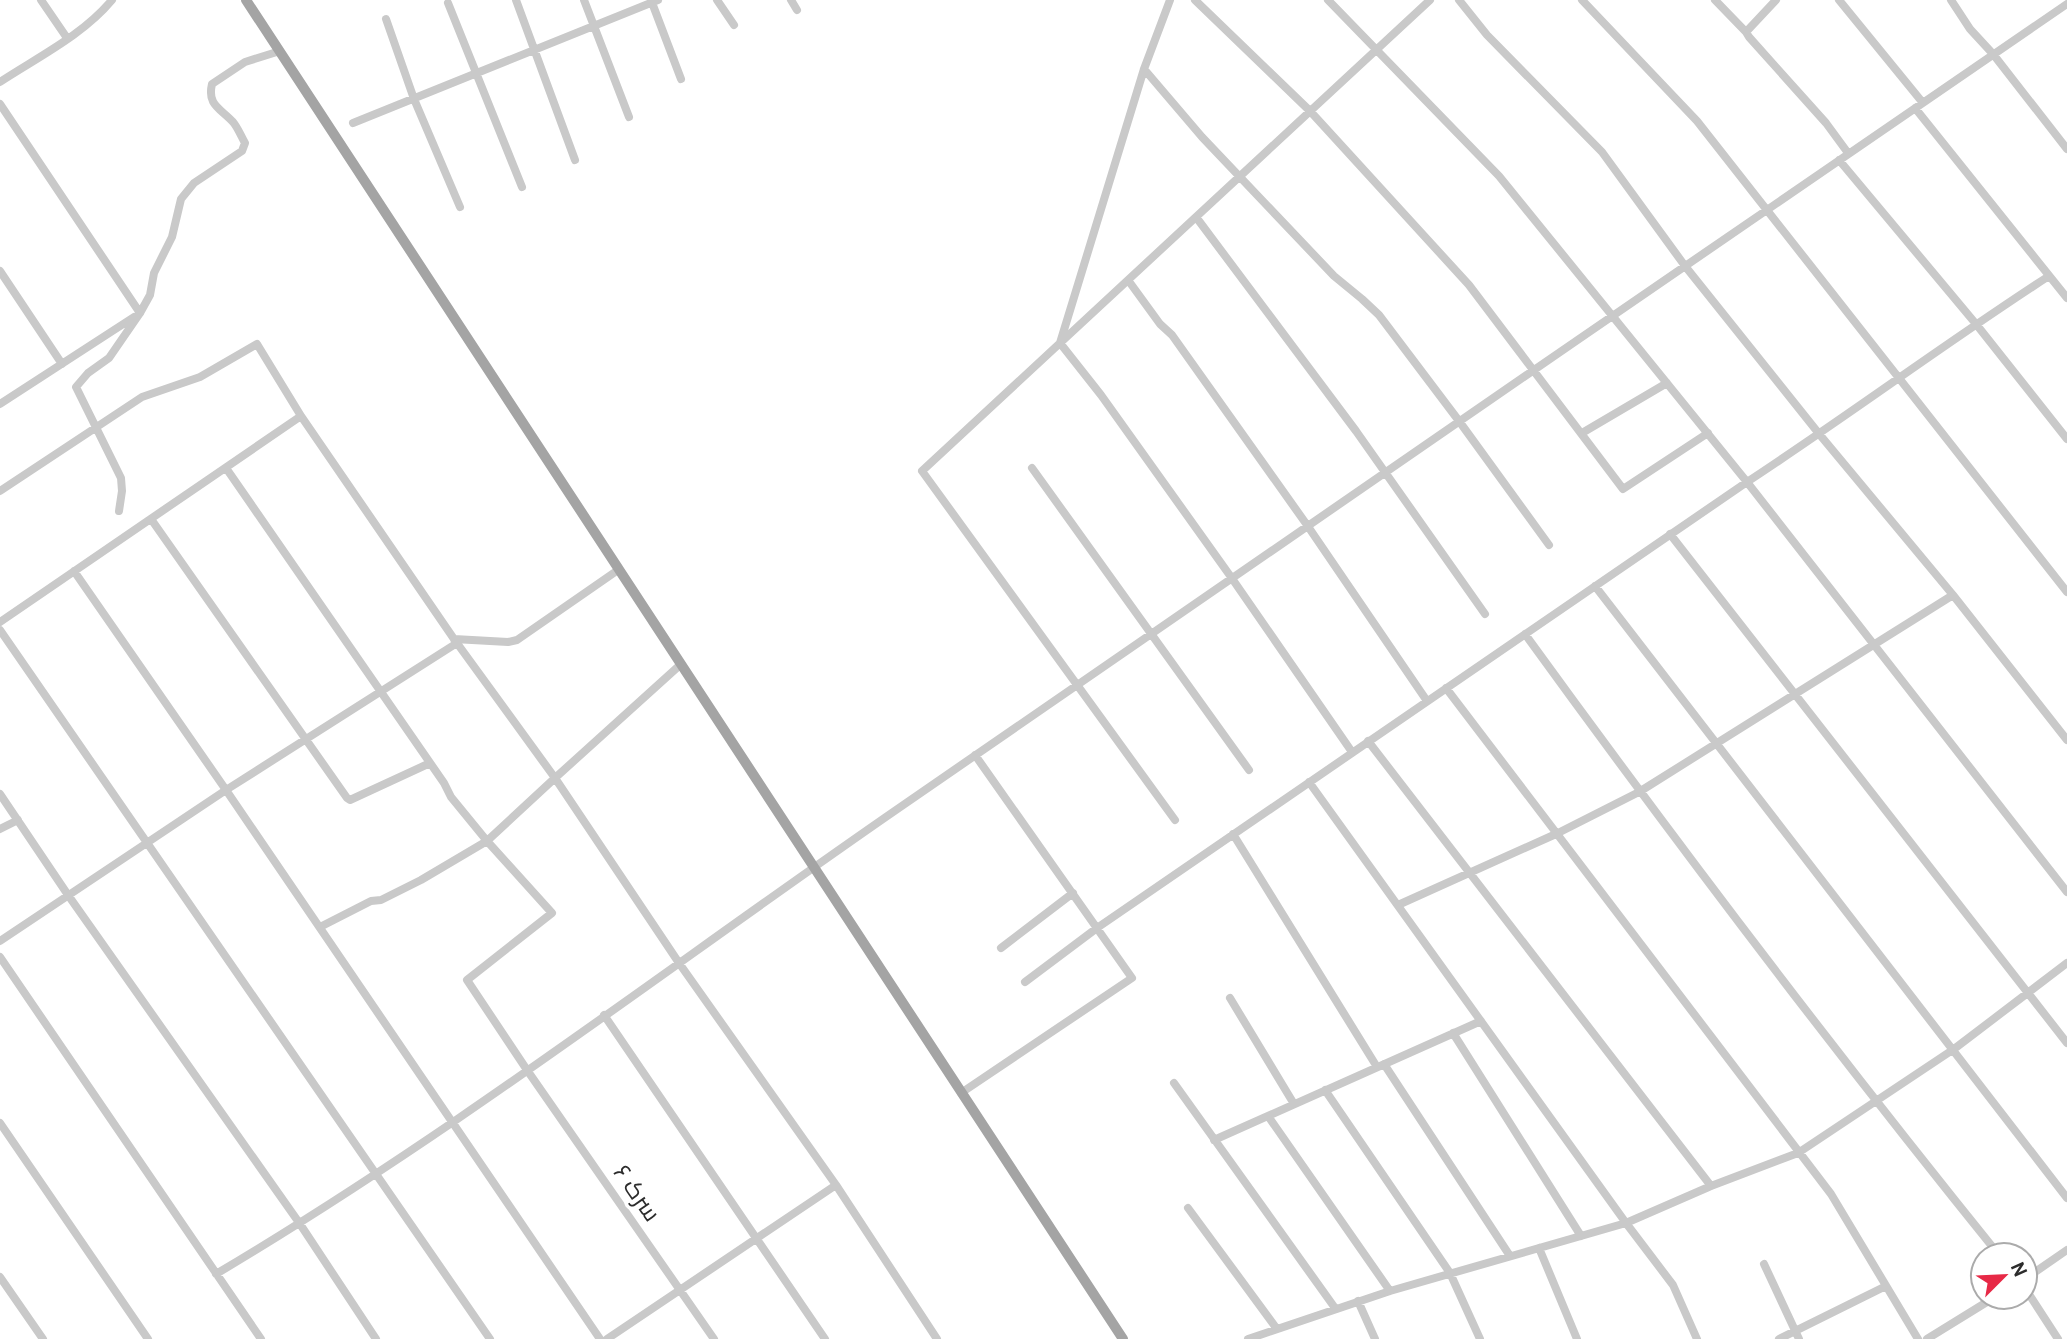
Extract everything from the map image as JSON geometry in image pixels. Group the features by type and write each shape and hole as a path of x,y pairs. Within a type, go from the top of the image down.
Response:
{"main road":[{"path":"246,0 1123,1339"}],"street":[{"path":"41,0 66,38"},
{"path":"0,82 101,13 112,0"},
{"path":"516,0 575,160"},
{"path":"584,0 629,117"},
{"path":"717,0 734,25"},
{"path":"791,0 797,10"},
{"path":"1060,342 1144,69 1170,0"},
{"path":"1195,0 1310,111 1469,285 1623,489 1708,433"},
{"path":"1328,0 1499,177 1747,482 2067,892"},
{"path":"1175,820 922,471 1430,0"},
{"path":"1459,0 1487,34 1602,152 1685,266 1953,595 2067,740"},
{"path":"1582,0 1697,121 2067,592"},
{"path":"1715,0 1826,123 1848,153"},
{"path":"1746,32 1776,0"},
{"path":"1839,0 2067,298"},
{"path":"1951,0 1970,29 1993,54 2067,149"},
{"path":"353,123 653,1 681,79"},
{"path":"448,3 522,187"},
{"path":"216,1274 378,1175 813,867 2067,4"},
{"path":"386,19 414,99 460,207"},
{"path":"119,511 121,478 76,387 88,373 109,358 140,313 150,295 154,274 172,237 181,199 194,183 242,151 245,143 235,124 216,108 210,95 212,83 245,62 279,51"},
{"path":"1144,69 1202,137 1334,276 1378,315 1549,545"},
{"path":"0,104 140,313"},
{"path":"1839,160 1976,324 2067,439"},
{"path":"1196,217 1485,614"},
{"path":"0,271 62,364"},
{"path":"1026,982 1097,928 1233,834 2049,276"},
{"path":"1128,280 1160,324 1172,335 1307,525 1427,701"},
{"path":"0,404 140,313"},
{"path":"1060,342 1101,395 1352,752"},
{"path":"0,491 142,397 201,377 257,344 301,416 836,1185 937,1339"},
{"path":"1582,433 1667,383"},
{"path":"0,622 301,416"},
{"path":"226,468 452,797 487,841"},
{"path":"1032,468 1249,770"},
{"path":"151,519 304,740 350,800 430,762"},
{"path":"1670,534 2067,1043"},
{"path":"0,941 456,641 517,640 618,570"},
{"path":"74,571 600,1339"},
{"path":"1595,586 2067,1198"},
{"path":"1398,905 1556,834 1639,792 1953,595"},
{"path":"0,630 490,1339"},
{"path":"1525,634 1639,792 1875,1101 1988,1241"},
{"path":"320,927 370,901 381,900 421,880 487,841 680,665"},
{"path":"1446,688 1831,1194 1918,1339"},
{"path":"1368,741 1711,1186"},
{"path":"961,1093 1132,978 975,755"},
{"path":"1309,782 1673,1285 1697,1339"},
{"path":"0,794 300,1224 376,1339"},
{"path":"0,829 18,820"},
{"path":"1233,834 1381,1065 1510,1256"},
{"name":"سرک ۶","path":"487,841 552,913 467,979 714,1339"},
{"path":"1000,948 1073,893"},
{"path":"0,957 261,1339"},
{"path":"1248,1339 1390,1291 1626,1223 1711,1186 1798,1153 1954,1049 2067,963"},
{"path":"1230,998 1294,1104"},
{"path":"604,1016 825,1339"},
{"path":"1214,1140 1481,1021"},
{"path":"1453,1033 1581,1236"},
{"path":"1174,1083 1335,1308"},
{"path":"1325,1090 1450,1273 1480,1339"},
{"path":"1268,1116 1390,1291"},
{"path":"0,1123 148,1339"},
{"path":"607,1339 836,1185"},
{"path":"1188,1208 1278,1329"},
{"path":"1539,1248 1577,1339"},
{"path":"2039,1269 2067,1250"},
{"path":"1764,1264 1797,1335"},
{"path":"0,1277 43,1339"},
{"path":"1779,1339 1797,1335 1886,1286"},
{"path":"1358,1301 1375,1339"},
{"path":"2039,1310 2058,1339"},
{"path":"1927,1339 1972,1311"}]}
